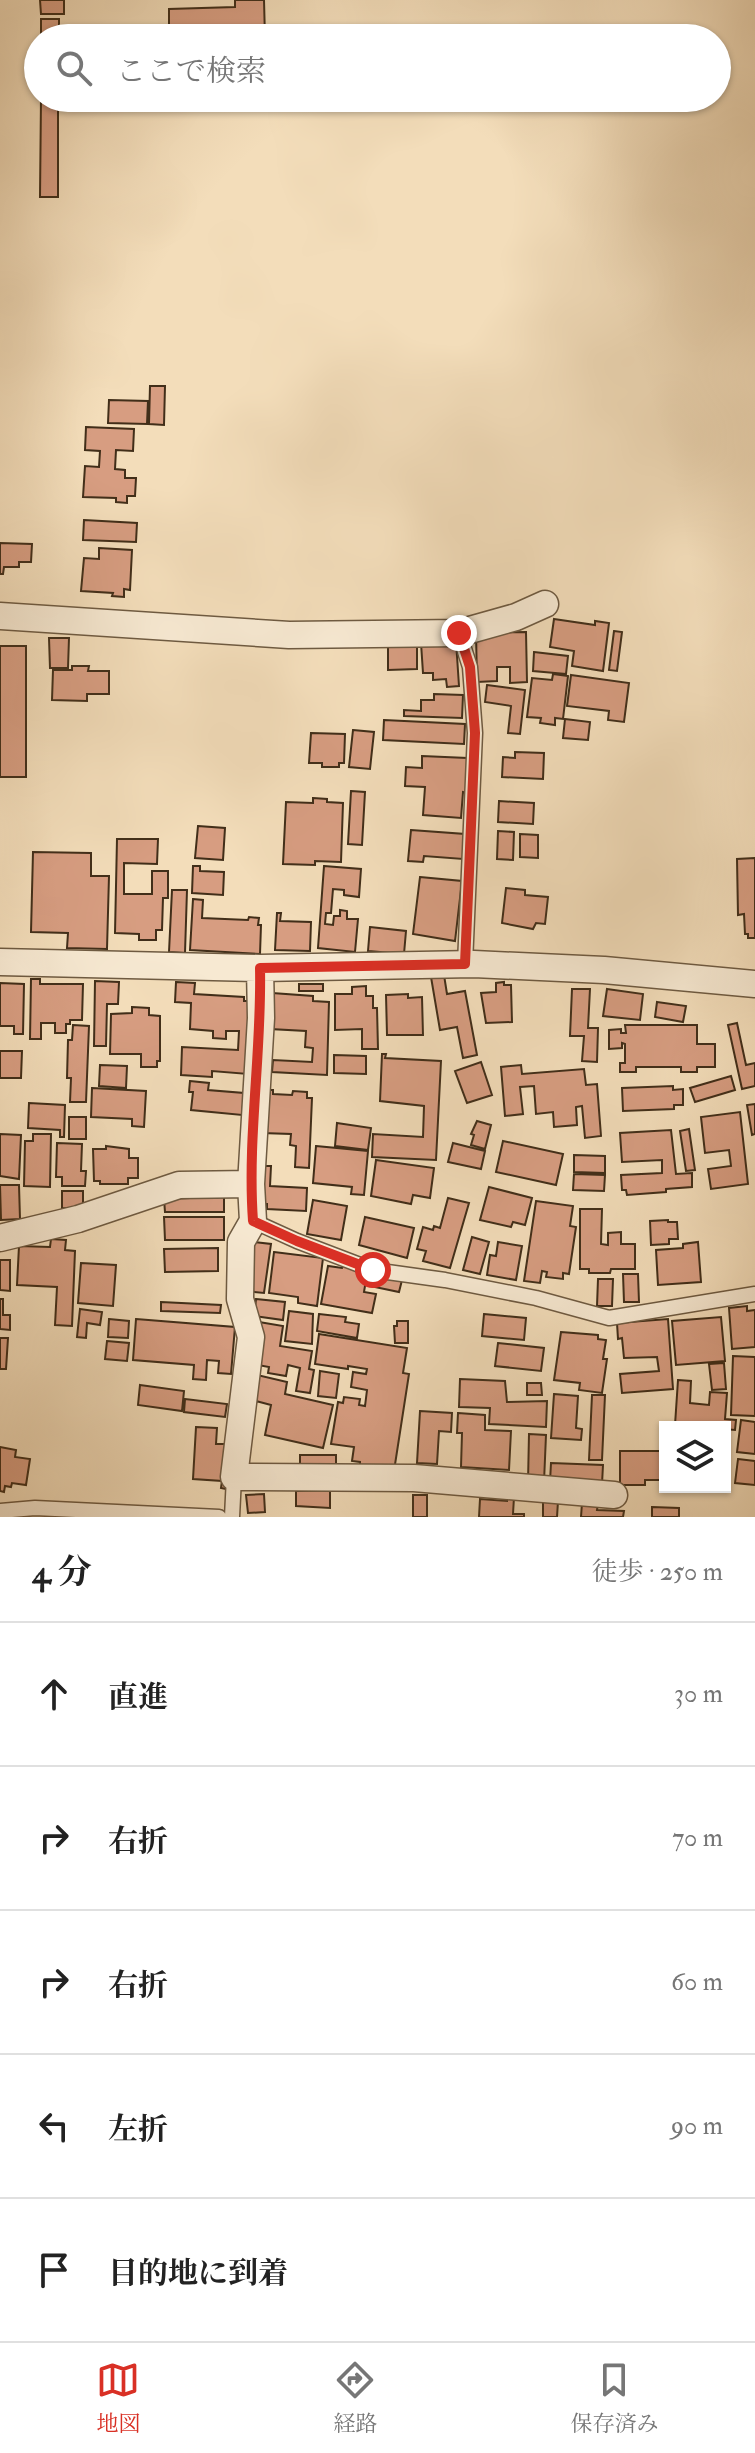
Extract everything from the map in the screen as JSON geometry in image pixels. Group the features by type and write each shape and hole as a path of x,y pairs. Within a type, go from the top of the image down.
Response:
{"street":[{"path":"0,616 289,635 459,633 516,617 545,604"},
{"path":"0,962 260,968 465,964 604,970 755,984"},
{"path":"260,968 261,1018 251,1184 253,1221 241,1242 240,1299 251,1337 234,1477 414,1478 614,1495"},
{"path":"0,1238 78,1219 179,1185 251,1184"}],"lane":[{"path":"459,633 470,667 475,733 465,964"},
{"path":"253,1221 373,1270 536,1298 609,1318 755,1294"},
{"path":"232,1517 234,1477"},
{"path":"0,1511 35,1508 219,1517"}],"building":[{"path":"40,0 64,0 64,14 41,14"},
{"path":"235,0 264,0 265,24 169,24 169,9 235,7"},
{"path":"41,19 59,19 59,24 41,24"},
{"path":"41,112 58,112 58,197 40,197"},
{"path":"150,386 165,386 164,425 149,424"},
{"path":"109,400 148,401 147,424 108,423"},
{"path":"86,427 134,429 133,451 116,450 115,469 125,470 125,478 136,478 135,496 127,496 127,503 116,502 116,498 83,497 85,466 99,467 100,451 85,450"},
{"path":"84,520 137,523 136,542 83,540"},
{"path":"0,543 32,544 31,562 19,562 19,567 4,567 3,574 0,574"},
{"path":"99,548 132,550 130,590 124,589 124,597 112,596 113,593 81,591 84,558 99,559"},
{"path":"554,619 595,625 595,621 609,623 603,671 572,666 574,651 550,647"},
{"path":"614,631 622,632 617,671 609,670"},
{"path":"526,632 527,682 510,683 510,667 497,667 497,681 477,682 476,633"},
{"path":"49,638 69,638 68,668 50,668"},
{"path":"456,641 459,686 447,687 446,679 433,680 433,673 423,673 421,643"},
{"path":"388,642 417,642 417,669 388,670"},
{"path":"0,646 26,646 26,777 0,777"},
{"path":"534,652 568,656 566,674 533,671"},
{"path":"72,666 89,666 88,671 109,671 109,694 87,694 87,701 52,700 53,670 72,670"},
{"path":"553,674 568,676 563,719 555,718 555,725 540,723 541,718 527,717 532,678 552,680"},
{"path":"571,675 629,683 624,722 608,720 609,711 567,706"},
{"path":"487,685 525,690 520,734 508,733 511,706 485,702"},
{"path":"434,694 463,695 462,718 404,716 404,710 421,711 421,700 434,700"},
{"path":"565,719 590,722 588,740 563,738"},
{"path":"384,720 465,724 464,744 383,740"},
{"path":"353,730 374,732 370,769 349,767"},
{"path":"311,733 345,734 344,763 339,763 339,767 322,767 322,763 309,763"},
{"path":"515,752 544,753 543,779 502,777 503,757 515,758"},
{"path":"422,756 467,758 467,793 463,792 461,818 423,815 425,787 405,786 406,767 422,768"},
{"path":"351,791 365,792 362,845 348,844"},
{"path":"313,798 343,803 341,862 283,864 286,802 313,803"},
{"path":"499,801 534,803 533,824 498,822"},
{"path":"198,826 225,828 223,860 195,858"},
{"path":"411,830 465,834 463,859 424,856 423,862 408,861"},
{"path":"498,831 514,832 513,860 497,859"},
{"path":"520,834 538,835 538,858 520,857"},
{"path":"117,839 158,839 157,864 124,863 124,894 152,894 152,871 168,871 168,898 163,898 162,930 156,930 156,940 139,940 139,934 115,933"},
{"path":"33,852 91,853 91,876 109,876 107,949 67,948 68,933 31,932"},
{"path":"755,858 755,938 748,938 744,914 738,915 737,859"},
{"path":"193,866 200,866 200,871 224,872 223,895 192,893"},
{"path":"324,866 361,869 359,897 344,895 344,890 333,889 331,913 326,913 325,924 333,925 334,916 340,916 340,910 347,911 347,919 358,919 355,952 318,948"},
{"path":"420,877 462,881 455,941 413,934"},
{"path":"506,888 525,890 525,895 548,897 545,924 536,923 533,929 502,923"},
{"path":"172,890 187,890 185,953 169,952"},
{"path":"193,899 203,900 202,918 259,918 260,954 190,950"},
{"path":"277,913 281,913 280,921 311,922 310,951 275,950"},
{"path":"370,927 406,931 404,954 368,951"},
{"path":"444,975 447,994 465,991 477,1055 463,1058 457,1027 440,1030 431,977"},
{"path":"31,979 40,979 40,984 83,984 82,1020 70,1020 70,1024 66,1024 66,1033 55,1033 55,1023 41,1023 41,1039 30,1039"},
{"path":"95,981 119,982 118,1004 107,1004 106,1046 94,1046"},
{"path":"176,982 195,983 194,994 244,997 244,1001 253,1001 248,1074 212,1071 212,1077 181,1075 182,1047 238,1050 239,1031 226,1031 226,1039 213,1038 213,1031 190,1029 191,1003 175,1002"},
{"path":"504,982 504,985 511,985 512,1022 486,1023 481,993 496,992 496,983"},
{"path":"0,983 24,984 23,1034 14,1034 14,1026 0,1026"},
{"path":"299,984 323,984 323,991 299,991"},
{"path":"366,986 366,996 373,996 373,1008 377,1008 378,1049 362,1049 362,1029 335,1030 335,994 352,994 352,987"},
{"path":"572,989 590,989 588,1028 598,1028 597,1062 582,1061 584,1036 570,1036"},
{"path":"607,989 643,994 640,1020 603,1016"},
{"path":"272,993 313,996 313,1001 329,1002 327,1075 272,1072 273,1060 312,1062 313,1048 305,1047 306,1031 270,1029"},
{"path":"408,994 408,998 422,997 423,1035 387,1035 386,995"},
{"path":"657,1002 686,1006 683,1022 655,1017"},
{"path":"132,1007 149,1008 149,1015 160,1016 160,1061 157,1061 157,1067 141,1067 141,1054 110,1054 111,1014 132,1013"},
{"path":"737,1023 746,1065 755,1063 755,1086 742,1089 728,1025"},
{"path":"73,1025 89,1026 86,1102 70,1102 68,1040 72,1040"},
{"path":"625,1025 697,1025 697,1044 715,1044 715,1067 697,1067 697,1072 681,1072 681,1067 636,1067 636,1072 620,1072 620,1063 625,1063 625,1044 622,1043 622,1048 609,1049 609,1030 621,1029 621,1033 626,1033"},
{"path":"0,1051 22,1051 21,1078 0,1078"},
{"path":"382,1054 386,1054 385,1058 441,1061 436,1160 372,1157 373,1134 423,1137 424,1106 380,1101"},
{"path":"334,1055 366,1056 366,1074 334,1073"},
{"path":"481,1062 492,1095 467,1103 455,1071"},
{"path":"100,1065 127,1066 126,1088 99,1086"},
{"path":"521,1065 522,1074 584,1069 586,1085 597,1084 601,1136 585,1138 582,1106 576,1107 577,1125 554,1127 553,1112 536,1114 534,1086 520,1087 523,1114 505,1116 501,1067"},
{"path":"731,1076 735,1090 695,1102 690,1088"},
{"path":"190,1081 209,1083 208,1090 244,1093 242,1115 191,1110 193,1092 189,1092"},
{"path":"673,1086 673,1090 683,1089 683,1105 674,1105 674,1109 623,1111 622,1088"},
{"path":"92,1088 146,1091 144,1127 132,1126 132,1119 91,1117"},
{"path":"265,1090 273,1090 273,1094 292,1095 293,1091 307,1092 307,1098 312,1098 309,1168 295,1167 296,1146 290,1145 291,1134 262,1133"},
{"path":"29,1103 65,1105 64,1137 60,1137 60,1130 28,1128"},
{"path":"755,1104 755,1134 752,1135 747,1105"},
{"path":"740,1112 748,1184 711,1189 708,1169 731,1166 729,1150 705,1153 701,1117"},
{"path":"69,1117 86,1117 86,1139 69,1139"},
{"path":"477,1121 491,1125 485,1149 471,1145 474,1135 471,1134"},
{"path":"337,1123 371,1128 368,1150 335,1146"},
{"path":"689,1129 695,1170 686,1171 680,1131"},
{"path":"671,1130 676,1174 692,1173 692,1187 627,1195 626,1190 622,1190 621,1175 662,1173 662,1160 622,1162 620,1133"},
{"path":"0,1134 21,1135 19,1179 0,1176"},
{"path":"33,1134 51,1134 50,1187 24,1186 25,1141 33,1141"},
{"path":"503,1141 563,1154 556,1185 496,1172"},
{"path":"57,1143 82,1144 81,1171 86,1171 85,1186 62,1186 62,1177 56,1177"},
{"path":"453,1143 485,1151 481,1169 448,1162"},
{"path":"106,1146 129,1149 129,1158 138,1158 138,1178 128,1178 128,1184 100,1184 100,1181 94,1181 93,1149 106,1149"},
{"path":"316,1146 368,1151 364,1195 351,1194 352,1187 313,1183"},
{"path":"574,1155 605,1156 605,1173 574,1172"},
{"path":"376,1160 434,1168 430,1198 413,1195 411,1204 371,1196"},
{"path":"262,1166 271,1166 270,1186 307,1188 306,1211 267,1209 267,1204 261,1204"},
{"path":"574,1174 605,1175 604,1191 573,1190"},
{"path":"0,1185 19,1185 20,1219 1,1220"},
{"path":"489,1187 532,1198 525,1225 513,1222 511,1227 480,1220"},
{"path":"62,1191 83,1191 83,1209 62,1208"},
{"path":"189,1193 224,1193 224,1212 165,1212 164,1199 189,1198"},
{"path":"448,1198 469,1203 450,1268 423,1261 426,1251 417,1249 423,1227 433,1230 434,1226 440,1228"},
{"path":"313,1200 347,1206 341,1240 307,1234"},
{"path":"536,1201 573,1206 570,1226 576,1227 569,1274 563,1273 563,1279 546,1277 547,1272 542,1271 540,1283 524,1281"},
{"path":"580,1209 602,1209 601,1244 608,1245 608,1233 621,1232 621,1244 635,1244 635,1269 589,1273 589,1269 580,1269"},
{"path":"164,1217 224,1217 224,1240 165,1240"},
{"path":"365,1217 414,1228 407,1258 359,1245"},
{"path":"650,1221 677,1222 678,1239 669,1239 669,1244 651,1245"},
{"path":"472,1237 489,1242 480,1274 463,1270"},
{"path":"51,1239 66,1240 65,1250 75,1251 72,1326 55,1325 57,1287 17,1285 19,1246 50,1247"},
{"path":"253,1242 271,1244 264,1293 246,1291"},
{"path":"498,1242 522,1246 516,1280 487,1275 490,1255 496,1256"},
{"path":"698,1242 701,1282 658,1285 656,1250 683,1248 683,1244"},
{"path":"218,1248 218,1271 165,1272 164,1249"},
{"path":"274,1252 323,1258 317,1306 298,1303 298,1297 269,1293"},
{"path":"0,1260 10,1260 10,1291 0,1290"},
{"path":"81,1263 116,1265 113,1306 78,1303"},
{"path":"343,1265 358,1268 357,1272 367,1274 364,1292 376,1294 372,1313 321,1304 328,1266 342,1268"},
{"path":"372,1273 402,1280 399,1292 370,1286"},
{"path":"623,1274 638,1274 639,1302 624,1302"},
{"path":"598,1279 613,1279 612,1306 597,1306"},
{"path":"0,1299 3,1299 3,1315 10,1315 10,1330 0,1329"},
{"path":"256,1299 285,1302 283,1320 254,1316"},
{"path":"161,1302 221,1305 220,1313 161,1311"},
{"path":"747,1306 747,1311 755,1310 755,1347 732,1349 729,1308"},
{"path":"80,1309 102,1312 100,1325 87,1323 86,1338 77,1337"},
{"path":"289,1311 313,1314 312,1344 285,1341"},
{"path":"319,1314 346,1317 345,1322 359,1324 357,1338 317,1331"},
{"path":"484,1314 526,1318 524,1340 482,1336"},
{"path":"721,1317 725,1361 676,1365 672,1321"},
{"path":"109,1319 129,1321 128,1338 108,1337"},
{"path":"136,1319 235,1327 231,1374 218,1373 219,1361 207,1360 206,1380 193,1379 194,1365 133,1360"},
{"path":"668,1319 673,1389 622,1393 620,1374 659,1371 657,1357 624,1358 617,1323"},
{"path":"397,1321 408,1321 408,1343 395,1343 394,1326 397,1326"},
{"path":"259,1322 283,1326 280,1346 312,1351 309,1369 314,1370 310,1393 296,1391 300,1368 288,1365 286,1376 268,1373 269,1367 252,1364"},
{"path":"561,1332 598,1335 598,1339 606,1340 603,1359 607,1359 602,1393 579,1390 580,1383 554,1380"},
{"path":"319,1334 407,1348 403,1373 409,1374 394,1471 360,1465 360,1462 352,1461 354,1447 331,1444 338,1402 343,1403 344,1397 360,1399 359,1405 365,1406 367,1390 351,1387 353,1372 366,1374 367,1369 315,1364"},
{"path":"0,1338 8,1338 6,1369 0,1369"},
{"path":"107,1341 129,1343 127,1361 105,1359"},
{"path":"498,1343 544,1348 541,1371 495,1366"},
{"path":"733,1356 755,1357 755,1416 731,1415"},
{"path":"724,1363 726,1389 712,1390 709,1364"},
{"path":"320,1371 339,1374 336,1398 318,1396"},
{"path":"253,1374 287,1382 285,1394 333,1405 323,1448 265,1435 271,1405 256,1401 255,1405"},
{"path":"460,1379 505,1381 507,1402 547,1401 546,1427 489,1424 490,1408 459,1407"},
{"path":"678,1380 691,1381 690,1403 709,1405 710,1392 727,1393 725,1419 736,1420 735,1430 731,1430 731,1421 675,1421"},
{"path":"527,1383 541,1383 542,1395 527,1395"},
{"path":"140,1385 184,1391 182,1411 138,1405"},
{"path":"554,1394 578,1396 576,1428 582,1429 581,1440 551,1438"},
{"path":"592,1395 605,1395 602,1460 589,1460"},
{"path":"185,1399 227,1404 225,1417 184,1412"},
{"path":"420,1411 452,1413 451,1432 439,1431 437,1464 417,1463"},
{"path":"458,1413 485,1415 485,1430 511,1431 509,1470 461,1467 462,1433 457,1433"},
{"path":"741,1420 755,1422 755,1454 737,1452"},
{"path":"196,1427 217,1428 216,1444 227,1444 226,1489 221,1488 222,1481 193,1479"},
{"path":"529,1434 546,1435 544,1482 528,1482"},
{"path":"0,1447 16,1450 15,1457 30,1459 26,1485 12,1483 11,1487 5,1486 4,1492 0,1491"},
{"path":"620,1451 659,1451 659,1480 645,1480 645,1485 620,1485"},
{"path":"300,1455 336,1455 336,1468 300,1468"},
{"path":"738,1459 755,1461 755,1485 735,1483"},
{"path":"551,1463 603,1465 602,1484 550,1482"},
{"path":"330,1490 330,1508 296,1506 296,1491"},
{"path":"264,1494 265,1512 248,1513 246,1495"},
{"path":"413,1495 427,1495 427,1517 413,1517"},
{"path":"507,1496 514,1497 513,1514 524,1514 524,1517 479,1517 480,1499 507,1501"},
{"path":"543,1501 558,1501 557,1517 543,1517"},
{"path":"582,1503 598,1504 597,1510 624,1511 623,1517 581,1517"},
{"path":"652,1507 679,1508 679,1517 652,1517"}],"route":[{"path":"373,1270 253,1221 251,1184 261,1018 260,968 465,964 475,733 470,667 459,633"}]}
